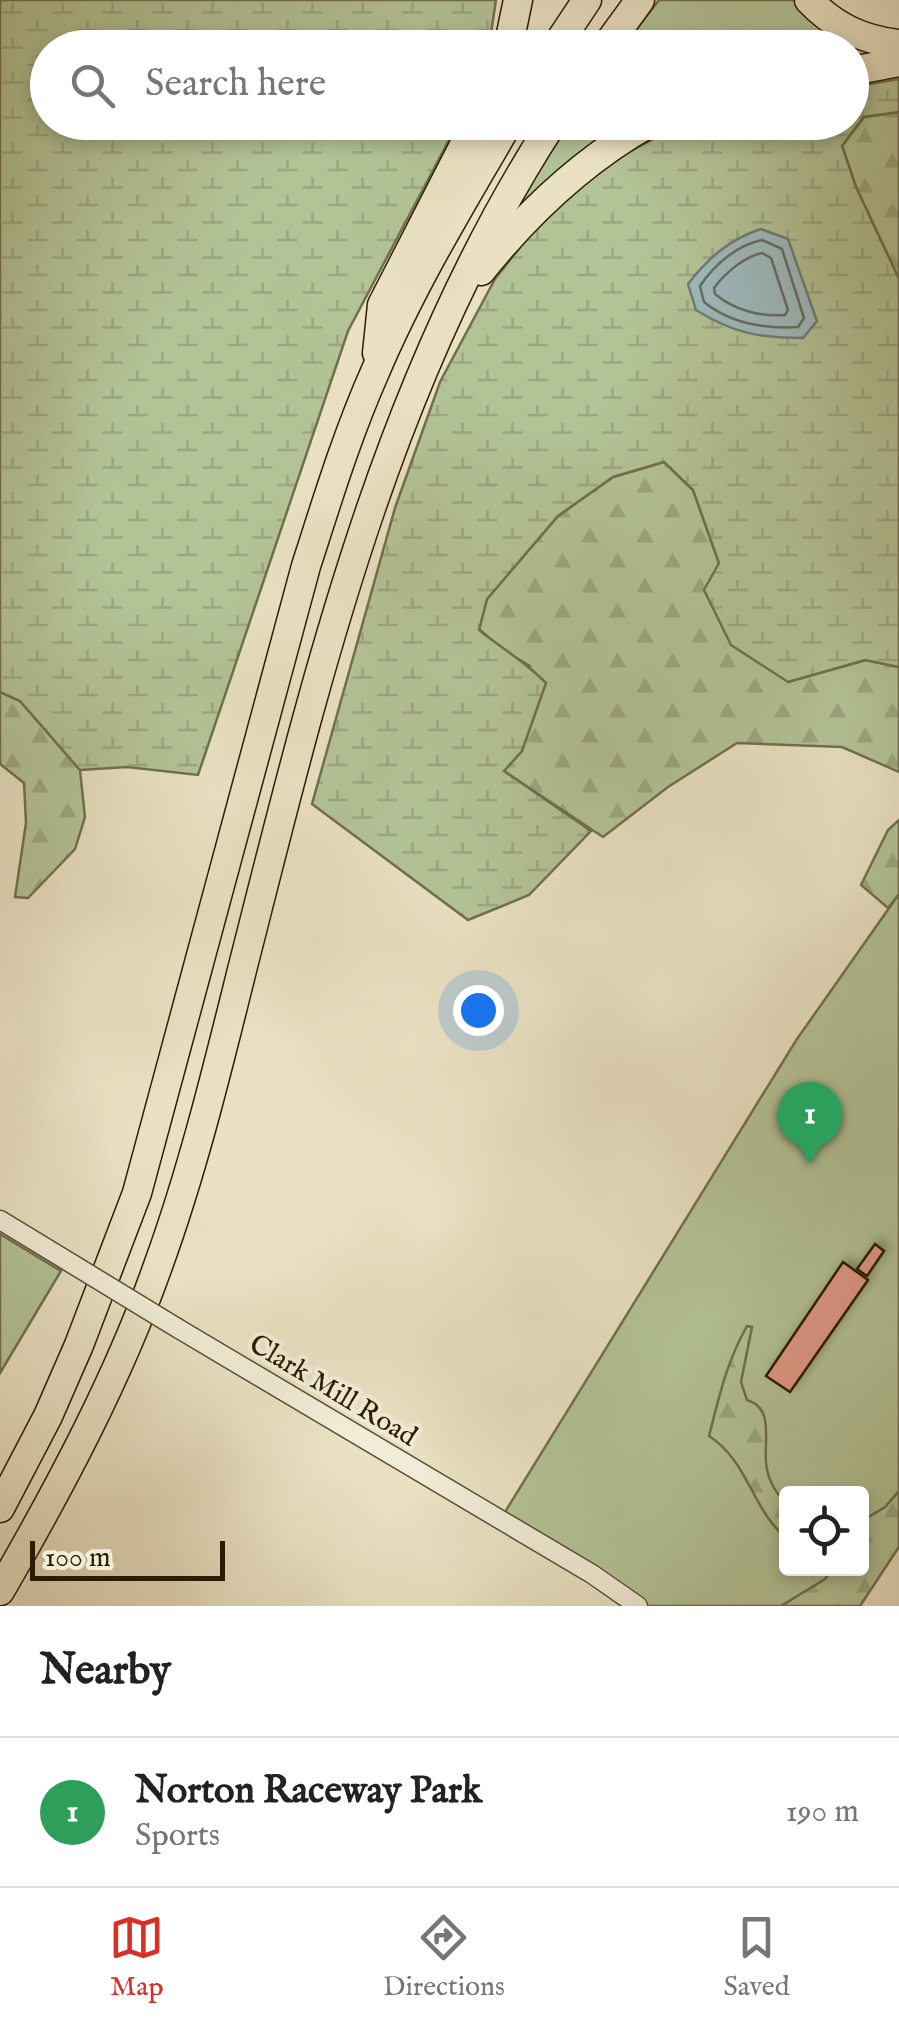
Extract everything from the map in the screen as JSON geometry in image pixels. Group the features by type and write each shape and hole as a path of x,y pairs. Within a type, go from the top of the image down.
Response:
{"highway":[{"path":"512,30 518,0"},
{"path":"567,30 587,0"},
{"path":"618,30 640,0"},
{"path":"809,0 848,30"},
{"path":"869,39 899,44"},
{"path":"869,67 899,62"},
{"path":"376,370 382,305 467,140"},
{"path":"0,1508 72,1363 137,1193 306,566 338,465 376,370 438,243 498,140"},
{"path":"0,1591 92,1417 158,1266 200,1134 354,554 405,412 440,329 484,238 543,140"},
{"path":"440,329 470,284 538,206 593,158 622,140"}],"street":[{"name":"Clark Mill Road","path":"0,1220 592,1574 638,1606"}],"green space":[{"path":"0,0 496,0 492,30 30,30 30,140 449,140 348,331 198,775 127,767 80,770 20,701 0,692"},
{"path":"659,0 798,0 842,30 636,30"},
{"path":"899,79 899,112 869,116 869,84"},
{"path":"899,112 899,279 856,187 842,145 846,140 869,140 869,116"},
{"path":"558,140 607,140 505,224"},
{"path":"652,140 847,140 842,146 856,187 899,279 899,667 865,660 788,682 731,645 704,590 719,563 693,490 664,462 613,477 558,516 487,599 479,630 546,683 522,751 504,771 591,831 529,895 468,920 312,804 395,508 440,382 495,279 536,227 578,186"},
{"path":"664,462 693,490 719,563 788,682 866,660 899,667 899,772 842,747 737,743 668,787 603,837 504,771 530,666 479,629 487,599 558,516 613,477"},
{"path":"0,692 20,701 80,770 85,817 75,849 28,898 15,897 26,823 24,783 0,764"},
{"path":"899,820 899,894 888,908 861,885 888,830"},
{"path":"899,894 899,1515 869,1560 869,1486 779,1486 779,1576 859,1576 839,1606 638,1606 500,1520 797,1039"},
{"path":"0,1234 61,1271 0,1373"},
{"path":"747,1326 752,1327 741,1382 747,1400 764,1417 767,1468 779,1495 779,1530 733,1458 709,1436"},
{"path":"899,1491 899,1547 860,1606 781,1606 827,1576 869,1576 869,1517 885,1507"}],"water":[{"path":"761,229 788,239 817,321 803,338 747,333 696,310 688,284 720,250"}],"building":[{"path":"875,1244 884,1251 867,1276 857,1269"},
{"path":"843,1262 868,1280 790,1392 766,1376"}],"place":[{"name":"Norton Raceway Park","path":"810,1164"}]}
